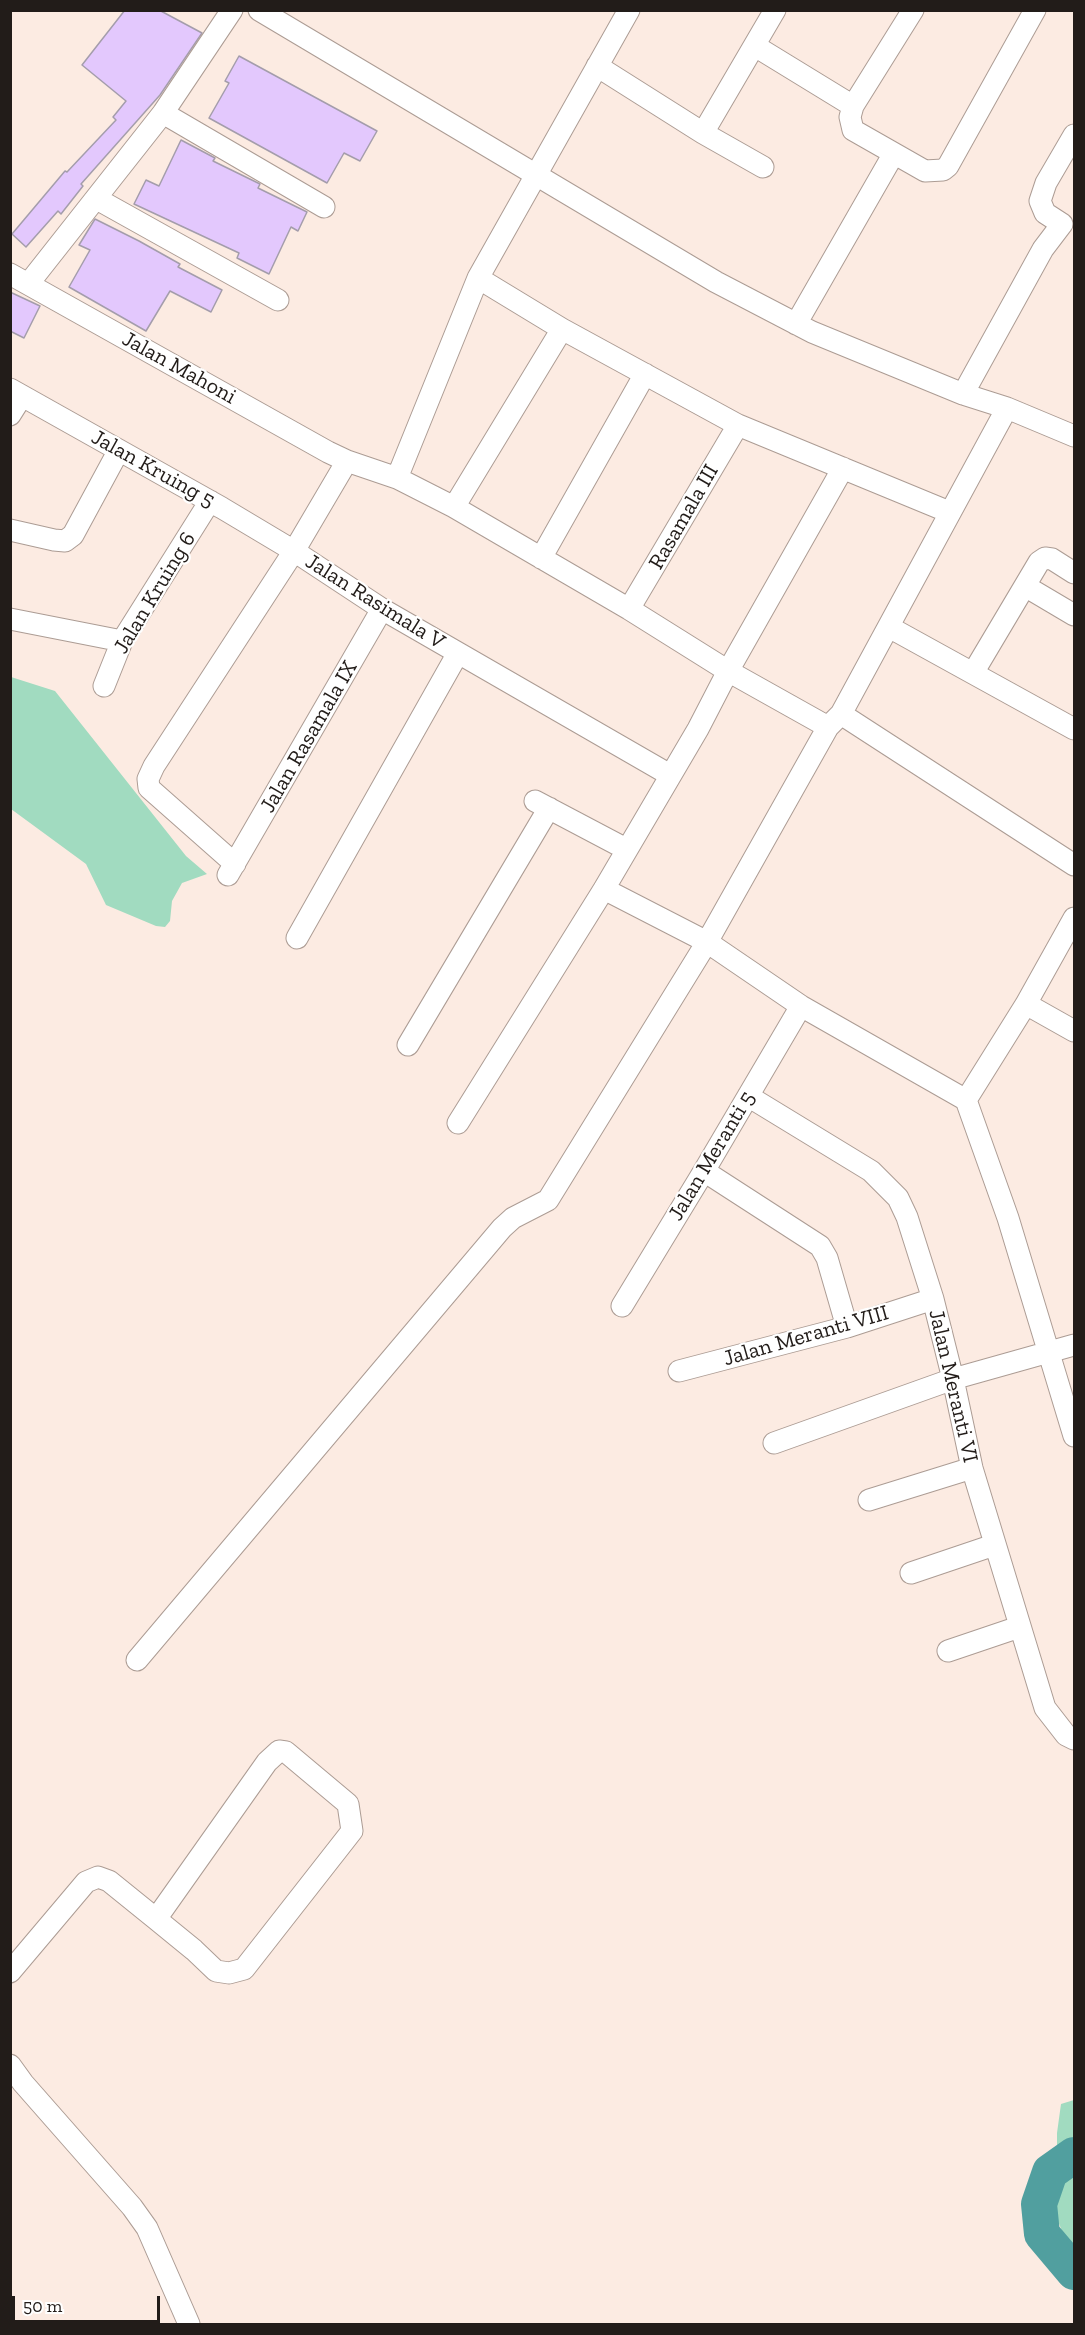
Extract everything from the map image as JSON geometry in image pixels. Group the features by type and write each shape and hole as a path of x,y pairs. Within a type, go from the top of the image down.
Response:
{"street":[{"path":"20,278 97,199 163,113 232,10"},
{"path":"258,10 716,282 796,324 963,394 1007,408 1074,436"},
{"path":"397,478 478,278 629,10"},
{"path":"703,133 776,10"},
{"path":"913,10 853,106 850,117 853,130 893,155 925,171 943,170 948,166 1028,13"},
{"path":"755,46 853,106"},
{"path":"597,66 703,133 763,167"},
{"path":"163,113 324,207"},
{"path":"963,394 1043,249 1068,227 1045,213 1040,201 1046,183 1074,135"},
{"path":"796,324 893,155"},
{"path":"97,199 278,300"},
{"name":"Jalan Mahoni","path":"20,278 328,453 397,478 454,507 629,609 728,671 834,720 1074,865"},
{"path":"478,278 562,329 738,425 949,512"},
{"path":"454,507 562,329"},
{"path":"541,558 645,374"},
{"path":"10,414 16,392"},
{"name":"Jalan Kruing 5","path":"16,392 294,551"},
{"path":"137,1660 502,1227 513,1218 548,1200 707,942 890,627 949,512 1007,408"},
{"name":"Rasamala III","path":"629,609 738,425"},
{"path":"10,530 65,541 73,535 119,450"},
{"name":"Jalan Rasamala IX","path":"347,461 294,551 154,766 148,779 148,788 192,826 231,870 382,609"},
{"path":"458,1123 604,889 698,729 728,671 843,468"},
{"name":"Jalan Kruing 6","path":"104,686 122,641 210,501"},
{"name":"Jalan Rasimala V","path":"294,551 382,609 670,775"},
{"path":"973,673 1040,562 1045,558 1052,559 1074,573"},
{"path":"1025,586 1074,615"},
{"path":"10,619 122,641"},
{"path":"890,627 1074,729"},
{"path":"297,938 458,653"},
{"path":"408,1045 542,805 627,849"},
{"path":"604,889 707,942 801,1006 966,1100 1008,1218 1074,1436"},
{"path":"966,1100 1026,1004 1074,918"},
{"path":"1026,1004 1074,1031"},
{"name":"Jalan Meranti 5","path":"622,1306 801,1006"},
{"name":"Jalan Meranti VI","path":"748,1096 871,1171 898,1198 908,1217 933,1299 972,1468 1045,1708 1066,1735 1074,1739"},
{"path":"704,1171 820,1246 827,1258 847,1327"},
{"name":"Jalan Meranti VIII","path":"679,1371 847,1327 933,1299"},
{"path":"774,1443 953,1379 1074,1345"},
{"path":"869,1500 972,1468"},
{"path":"911,1573 994,1545"},
{"path":"948,1651 1019,1626"},
{"path":"10,1972 87,1882 98,1877 110,1881 216,1971 229,1973 244,1969 352,1831 348,1804 286,1752 279,1751 267,1762 156,1919"},
{"path":"10,2065 23,2084 106,2176 147,2228 189,2325"}],"green space":[{"path":"11,677 55,691 186,856 207,874 182,883 172,901 170,921 165,927 156,926 106,905 86,864 11,809"},
{"path":"1074,2100 1074,2138 1057,2155 1061,2104"},
{"path":"1074,2168 1074,2247 1064,2236 1056,2216 1056,2196"}],"building":[{"path":"125,10 159,10 202,33 160,95 81,184 83,186 61,214 58,211 26,247 12,234 65,171 67,172 116,120 113,117 126,101 82,65"},
{"path":"239,56 377,131 360,161 344,153 327,183 209,118 229,83 225,81"},
{"path":"181,140 215,158 213,161 260,184 258,188 307,212 298,231 291,227 269,274 237,258 239,253 134,204 146,180 159,186"},
{"path":"95,219 139,241 180,264 178,267 222,290 211,312 170,291 146,331 69,287 90,250 79,245"},
{"path":"10,292 40,306 24,338 10,331"}],"waterway":[{"path":"1074,2155 1050,2172 1039,2204 1042,2234 1074,2272"}]}
